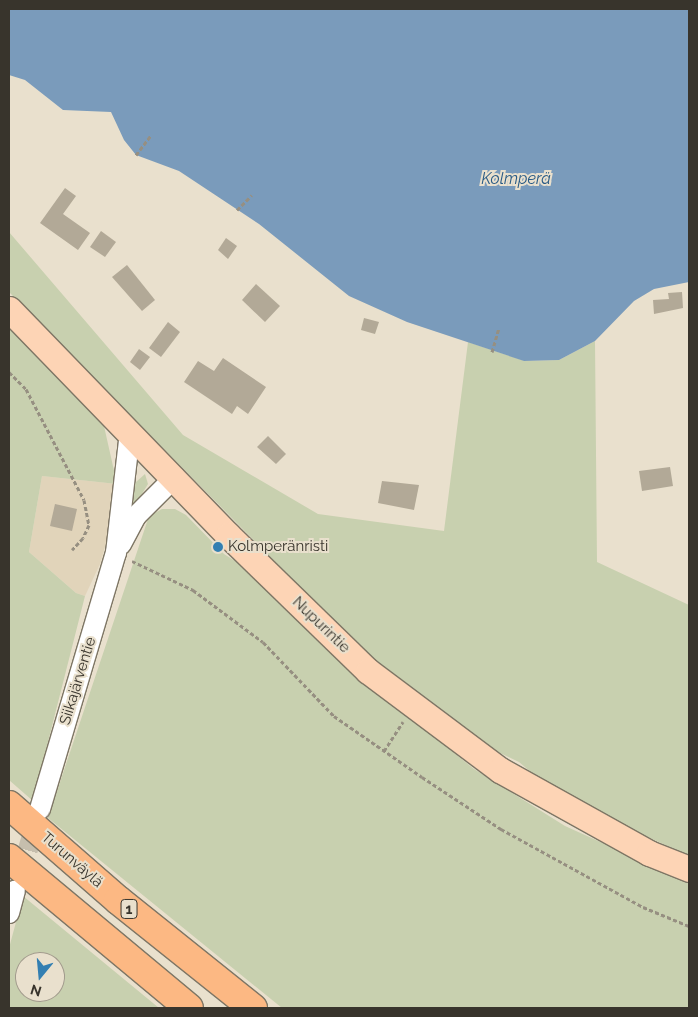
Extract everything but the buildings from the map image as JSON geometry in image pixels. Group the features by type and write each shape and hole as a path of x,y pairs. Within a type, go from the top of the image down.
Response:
{"highway":[{"name":"Turunväylä","path":"9,805 118,900 253,1008"},
{"path":"9,858 189,1008"}],"main road":[{"name":"Nupurintie","path":"9,308 228,535 368,671 464,746 547,799 649,854 689,869"}],"street":[{"path":"116,553 130,432"},
{"path":"116,553 136,516 174,477"},
{"name":"Siikajärventie","path":"40,809 116,553"},
{"path":"9,913 16,890"}],"path":[{"path":"136,155 151,135"},
{"path":"237,210 252,195"},
{"path":"492,352 499,328"},
{"path":"9,372 26,389 84,500 89,525 83,538 72,550"},
{"path":"116,553 194,590 262,642 334,716 501,829 643,907 689,926"},
{"path":"384,751 413,706"}],"shaded area":[{"path":"42,476 117,484 114,515 100,564 85,596 76,593 29,552"}],"green space":[{"path":"9,232 183,435 318,514 444,531 468,342 525,361 559,360 595,341 597,562 689,605 689,856 559,796 519,762 469,738 399,683 292,579 9,292"},
{"path":"9,323 104,426 117,484 42,476 29,552 76,593 85,596 33,801 9,780"},
{"path":"145,474 148,484 131,512 130,498 136,482"},
{"path":"162,509 175,509 186,515 224,554 262,578 416,722 474,769 565,826 689,882 689,1008 282,1008 48,818 149,516"},
{"path":"23,896 159,1008 9,1008 9,948"}],"water":[{"name":"Kolmperä","path":"9,9 689,9 689,282 654,289 634,301 595,341 559,360 524,361 407,322 349,296 259,224 179,171 136,155 124,140 111,112 63,110 25,80 9,75"}],"tunnel":[{"path":"19,879 38,816"}],"place":[{"name":"Kolmperänristi","path":"218,547"}]}
